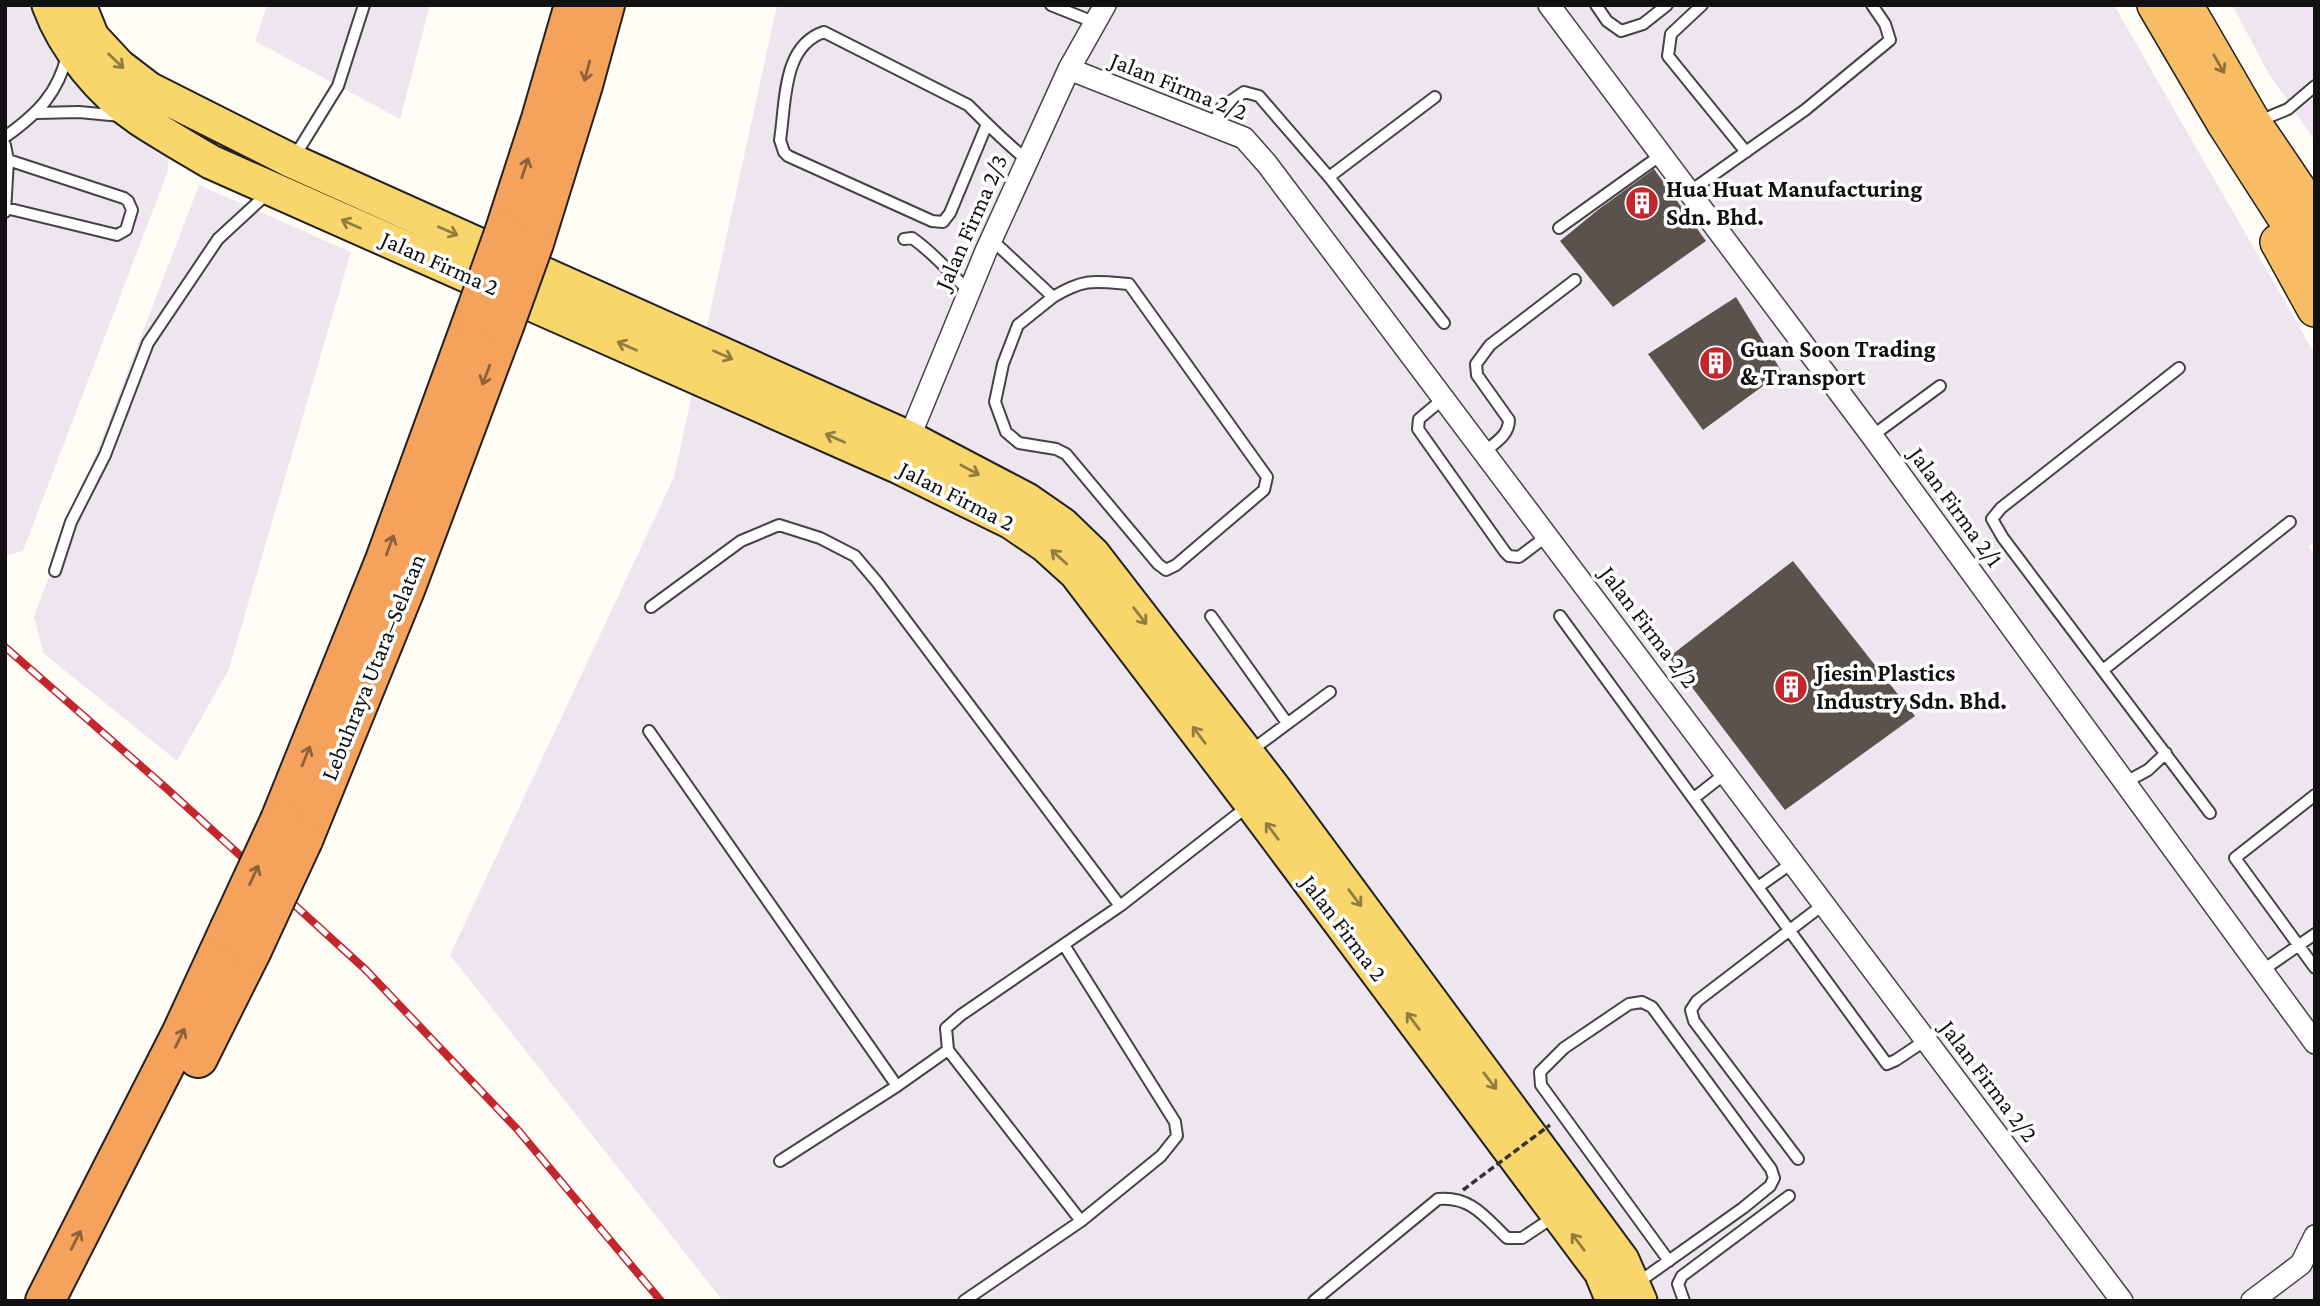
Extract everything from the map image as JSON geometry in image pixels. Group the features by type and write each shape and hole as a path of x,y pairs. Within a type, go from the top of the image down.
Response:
{"highway":[{"name":"Lebuhraya Utara–Selatan","path":"519,238 541,119 573,5"},
{"name":"Lebuhraya Utara–Selatan","path":"74,1301 292,830 385,560 490,320 519,238 583,85 605,5"},
{"path":"2155,5 2240,124 2315,214"},
{"path":"2185,5 2240,124 2315,264"},
{"path":"2240,124 2264,216 2315,309"},
{"name":"Lebuhraya Utara–Selatan","path":"45,1301 182,1032 240,940"}],"main road":[{"name":"Jalan Firma 2","path":"49,5 69,47 101,85 138,118 211,162 903,452 1027,500 1063,526 1093,554 1247,754 1262,795 1557,1214 1601,1272 1629,1296"},
{"name":"Jalan Firma 2","path":"79,5 92,37 119,65 149,89 292,161 903,452 1045,545 1076,573 1262,795 1622,1260 1629,1296"}],"street":[{"name":"Jalan Firma 2/1","path":"1549,5 1872,436 2315,1043"},
{"name":"Jalan Firma 2/3","path":"903,452 991,239 1069,69 1100,14"},
{"name":"Jalan Firma 2/2","path":"1069,69 1244,138 1267,164 2122,1301"},
{"path":"2252,1301 2301,1264 2315,1236"}],"lane":[{"path":"292,161 338,86 364,5"},
{"path":"1051,5 1100,14"},
{"path":"1596,5 1607,21 1621,31 1643,24 1667,5"},
{"path":"1702,5 1671,34 1668,56 1745,152"},
{"path":"1689,192 1805,110 1890,40 1885,24 1872,5"},
{"path":"987,124 950,213 943,222 932,221 788,156 780,140 792,59 810,37 824,32 968,105 1027,160"},
{"path":"5,137 37,113 63,74 69,47"},
{"path":"2240,124 2288,109 2315,86"},
{"path":"1213,124 1222,107 1244,92 1259,96 1329,177 1444,323"},
{"path":"1329,177 1435,97"},
{"path":"37,113 79,112 138,118"},
{"path":"5,145 8,160 5,213"},
{"path":"1559,228 1661,155"},
{"path":"6,208 117,235 126,230 132,210 124,198 8,160"},
{"path":"55,571 71,522 105,455 148,343 218,239 272,189"},
{"path":"904,239 912,238 933,253 969,291"},
{"path":"991,239 1054,297"},
{"path":"1484,452 1505,434 1509,425 1507,415 1477,375 1476,364 1490,345 1575,280"},
{"path":"1094,281 1129,284 1267,477 1264,490 1176,565 1166,570 1158,564 1066,454 1056,449 1019,443 1006,432 995,402 1003,364 1018,325 1054,297 1074,285 1094,281"},
{"path":"2179,368 2001,508 1992,519 2003,538 2210,813"},
{"path":"1872,436 1940,386"},
{"path":"1444,398 1419,419 1418,429 1504,552 1509,556 1519,557 1547,536"},
{"path":"2103,670 2290,522"},
{"path":"651,607 741,541 779,525 820,538 855,556 1120,906"},
{"path":"1560,616 1887,1064 1926,1040"},
{"path":"1212,617 1287,723"},
{"path":"1247,754 1330,691"},
{"path":"649,731 897,1086"},
{"path":"2124,783 2148,770 2166,753"},
{"path":"1694,798 1726,774"},
{"path":"1081,1221 948,1050 946,1028 1120,906 1262,795"},
{"path":"2315,795 2235,858 2315,968"},
{"path":"1758,887 1792,863"},
{"path":"1798,1159 1694,1021 1691,1010 1697,1001 1824,904"},
{"path":"2263,970 2315,934"},
{"path":"964,1301 1081,1221 1161,1156 1177,1136 1175,1122 1064,945"},
{"path":"1629,1296 1669,1261 1770,1186 1774,1178 1771,1168 1660,1017 1642,1002 1629,1004 1564,1048 1540,1072 1541,1085 1669,1261"},
{"path":"780,1161 948,1050"},
{"path":"1684,1301 1678,1284 1682,1276 1789,1196"},
{"path":"1314,1301 1438,1199 1463,1200 1507,1238 1522,1238 1557,1214"}],"path":[{"path":"1463,1191 1550,1125"}],"shaded area":[{"path":"5,5 38,5 168,153 168,171 23,551 5,556"},
{"path":"267,5 430,5 400,119 255,41"},
{"path":"777,5 2114,5 2315,354 2315,542 2308,546 2315,554 2315,1301 723,1301 450,955 674,477"},
{"path":"2232,5 2315,5 2315,141 2269,74"},
{"path":"199,185 351,252 229,669 177,761 43,653 34,616"}],"building":[{"name":"Hua Huat Manufacturing Sdn. Bhd.","path":"1654,169 1706,241 1613,307 1560,241"},
{"name":"Guan Soon Trading & Transport","path":"1736,297 1782,372 1703,430 1648,354"},
{"name":"Jiesin Plastics Industry Sdn. Bhd.","path":"1793,561 1915,716 1785,810 1669,657"}],"railway":[{"path":"5,647 166,788 366,970 517,1129 661,1301"}],"place":[{"name":"Hua Huat Manufacturing Sdn. Bhd.","path":"1642,203"},
{"name":"Guan Soon Trading & Transport","path":"1716,363"},
{"name":"Jiesin Plastics Industry Sdn. Bhd.","path":"1791,687"}]}
